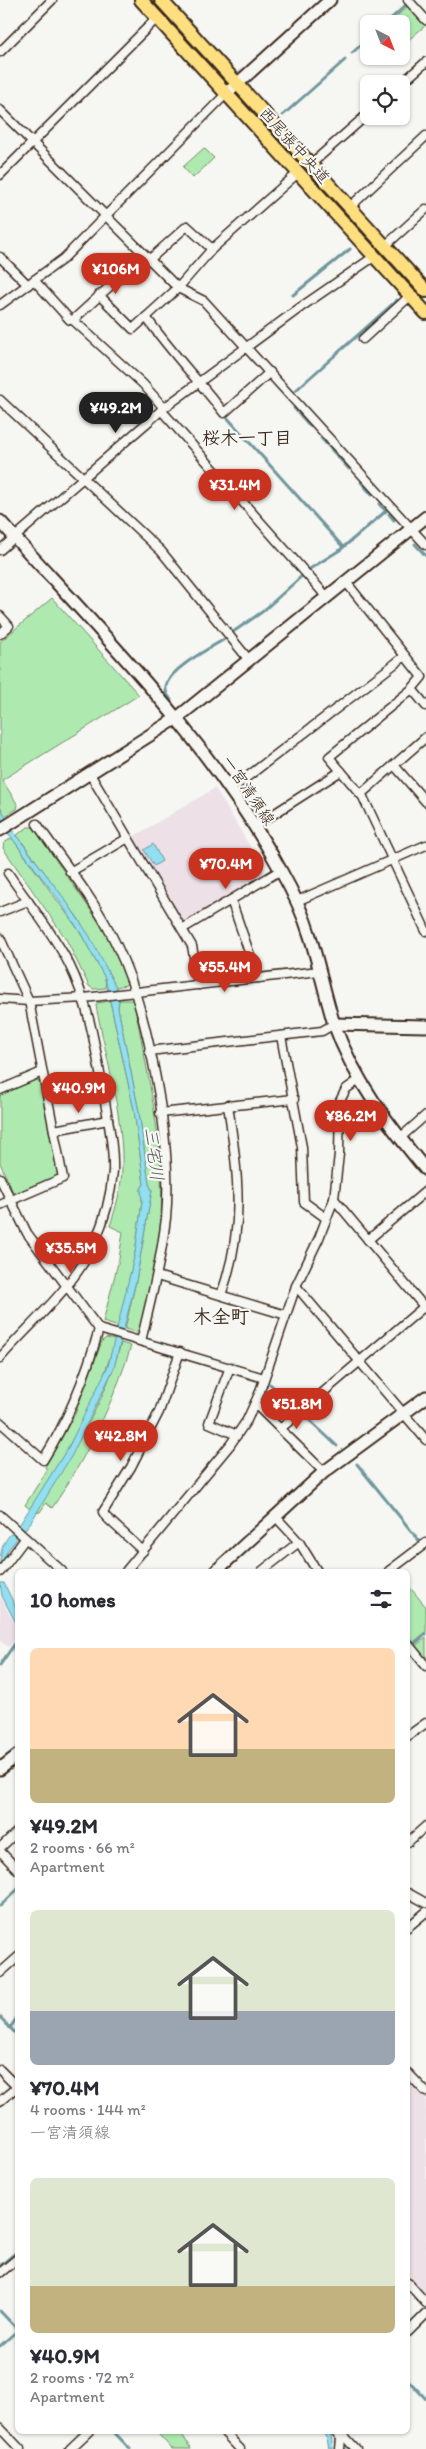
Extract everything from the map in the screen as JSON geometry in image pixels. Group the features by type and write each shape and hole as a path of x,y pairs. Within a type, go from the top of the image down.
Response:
{"main road":[{"name":"西尾張中央道","path":"141,0 426,312"},
{"name":"西尾張中央道","path":"162,0 425,288"}],"street":[{"path":"0,52 52,0"},
{"path":"0,305 63,259 237,83 330,0"},
{"path":"408,0 426,20"},
{"path":"0,175 157,18"},
{"path":"410,76 426,62"},
{"path":"0,110 178,288 204,301 426,545"},
{"path":"311,164 360,121"},
{"path":"350,207 426,136"},
{"path":"100,295 133,330 178,288 212,249 298,173"},
{"path":"385,246 426,210"},
{"path":"73,320 100,295 188,226 212,249"},
{"path":"0,550 163,409 374,256"},
{"path":"0,257 70,320 73,320 142,384 327,597"},
{"path":"363,338 411,295"},
{"path":"146,317 165,344 224,413 270,372"},
{"path":"0,400 161,551 249,660"},
{"path":"0,830 177,718 426,517"},
{"name":"一宮清須線","path":"0,521 177,718 255,826 297,901 310,937 334,1024 359,1080 381,1115 426,1170"},
{"path":"346,582 422,677 412,689 329,757 361,794 426,932"},
{"path":"0,616 9,626 0,634"},
{"path":"230,790 405,656"},
{"path":"412,689 426,706"},
{"path":"361,794 426,737"},
{"path":"394,765 426,802"},
{"path":"255,826 341,771"},
{"path":"90,774 192,946 199,985"},
{"path":"37,824 104,921 132,992 149,1051 164,1139 166,1217 157,1276 137,1340"},
{"path":"70,872 128,838"},
{"path":"297,901 426,845"},
{"path":"182,929 281,870"},
{"path":"0,1358 66,1285 95,1242 108,1202 113,1171 108,1120 94,1038 84,998 69,963 8,873"},
{"path":"231,900 258,978"},
{"path":"0,912 28,901"},
{"path":"0,938 29,1001 63,1178 0,1205"},
{"path":"0,999 29,1001 84,998 319,971"},
{"path":"149,1051 322,1031 334,1024 426,1026"},
{"path":"281,1036 302,1147 304,1202 326,1218"},
{"path":"0,1090 42,1072"},
{"path":"128,1569 237,1434 255,1404 296,1286 334,1199 340,1154 340,1101 346,1089 359,1080"},
{"path":"160,1113 294,1099"},
{"path":"220,1295 228,1276 235,1244 238,1212 238,1175 228,1105"},
{"path":"400,1138 426,1115"},
{"path":"54,1130 108,1120"},
{"path":"0,1178 27,1233 102,1330 264,1378"},
{"path":"368,1240 426,1191"},
{"path":"280,1429 425,1307 334,1199"},
{"path":"157,1276 286,1315"},
{"path":"296,1286 426,1440"},
{"path":"0,1422 43,1460 72,1408 102,1330"},
{"path":"143,1551 103,1512 131,1467 159,1412 180,1352"},
{"path":"230,1367 209,1423 237,1434"},
{"path":"218,1569 324,1472 426,1397"},
{"path":"255,1404 324,1472"},
{"path":"0,1515 60,1569"},
{"path":"275,1516 299,1542 316,1569"},
{"path":"0,1572 25,1538"},
{"path":"265,1569 299,1542"},
{"path":"392,1569 426,1543"},
{"path":"410,1646 426,1666"},
{"path":"410,1735 426,1723"},
{"path":"0,1769 15,1757"},
{"path":"410,1840 426,1826"},
{"path":"15,1834 0,1850 15,1867"},
{"path":"410,1894 426,1904"},
{"path":"410,1926 426,1912"},
{"path":"0,1973 15,1960"},
{"path":"0,2070 15,2086"},
{"path":"410,2075 426,2092"},
{"path":"0,2101 15,2090"},
{"path":"0,2273 15,2260"},
{"path":"410,2285 426,2303"},
{"path":"410,2330 426,2314"},
{"path":"0,2428 20,2449"},
{"path":"70,2449 86,2434"},
{"path":"226,2434 240,2449"},
{"path":"338,2434 340,2449"},
{"path":"338,2434 345,2437 356,2449"}],"shaded area":[{"path":"215,788 264,870 262,876 188,922 183,920 133,837"},
{"path":"0,1596 15,1624 15,1638 9,1647 0,1641"},
{"path":"410,2081 426,2099 426,2297 410,2279"}],"green space":[{"path":"409,5 426,25 410,39 410,15 398,15"},
{"path":"204,148 214,158 193,178 183,167"},
{"path":"52,598 139,695 2,780 18,805 17,809 5,816 0,806 0,642"},
{"path":"28,827 33,827 108,935 128,982 126,985 116,987 78,918 17,835"},
{"path":"12,838 80,932 105,978 106,988 93,989 89,986 66,939 3,848 4,843"},
{"path":"119,1000 132,1000 134,1002 154,1113 161,1185 161,1222 157,1259 143,1320 136,1332 125,1329 136,1281 152,1190 149,1184 139,1112 118,1008"},
{"path":"110,1001 134,1110 144,1184 141,1189 142,1202 135,1253 119,1327 103,1322 119,1259 123,1232 110,1226 121,1184 122,1150 114,1088 96,1006 97,1003"},
{"path":"36,1080 41,1082 58,1173 56,1177 16,1194 13,1192 0,1163 0,1095"},
{"path":"106,1338 115,1340 100,1385 79,1428 30,1509 25,1505 47,1470 45,1467 75,1414 102,1341"},
{"path":"121,1343 131,1346 116,1389 98,1430 52,1508 46,1503 40,1512 34,1513 72,1452 95,1410 114,1366"},
{"path":"410,1587 426,1607 426,1632 411,1644"},
{"path":"426,1638 426,1662 414,1647"},
{"path":"182,2434 191,2449 172,2449 159,2435"}],"water":[{"path":"0,806 13,831 64,898 89,935 116,987 119,1000 118,1008 139,1112 149,1184 152,1190 136,1281 114,1368 72,1455 31,1522 8,1550 0,1567 4,1543 20,1524 69,1446 108,1366 135,1253 142,1202 141,1189 144,1184 134,1110 105,978 80,932 59,900 2,825"},
{"path":"153,844 162,861 154,866 144,850"},
{"path":"0,1583 4,1583 15,1606 15,1621 2,1596"},
{"path":"324,2434 330,2434 333,2449 329,2449"}],"waterway":[{"path":"151,0 183,35"},
{"path":"395,15 407,4"},
{"path":"352,53 360,46"},
{"path":"283,115 345,60"},
{"path":"310,175 412,287"},
{"path":"293,295 350,249"},
{"path":"295,391 397,300"},
{"path":"294,408 310,426"},
{"path":"225,415 343,547"},
{"path":"321,438 349,469"},
{"path":"361,482 372,495"},
{"path":"379,504 386,511"},
{"path":"308,570 340,550 386,511"},
{"path":"389,514 394,520"},
{"path":"415,544 426,556"},
{"path":"233,632 262,612 303,575"},
{"path":"171,700 166,688 167,683 177,670 226,638"},
{"path":"417,689 426,700"},
{"path":"270,1384 298,1410"},
{"path":"305,1416 337,1446"},
{"path":"357,1464 421,1543"},
{"path":"413,1645 426,1634"},
{"path":"0,1665 15,1643"},
{"path":"0,1906 15,1892"},
{"path":"0,2017 15,2033"},
{"path":"10,2028 15,2020"},
{"path":"0,2266 15,2254"},
{"path":"0,2311 15,2327"},
{"path":"0,2346 15,2333"},
{"path":"410,2382 426,2399"},
{"path":"116,2434 130,2449"}],"district":[{"name":"桜木一丁目","path":"247,438"},
{"name":"木全町","path":"221,1316"}],"water label":[{"name":"三宅川","path":"154,1154"}]}
